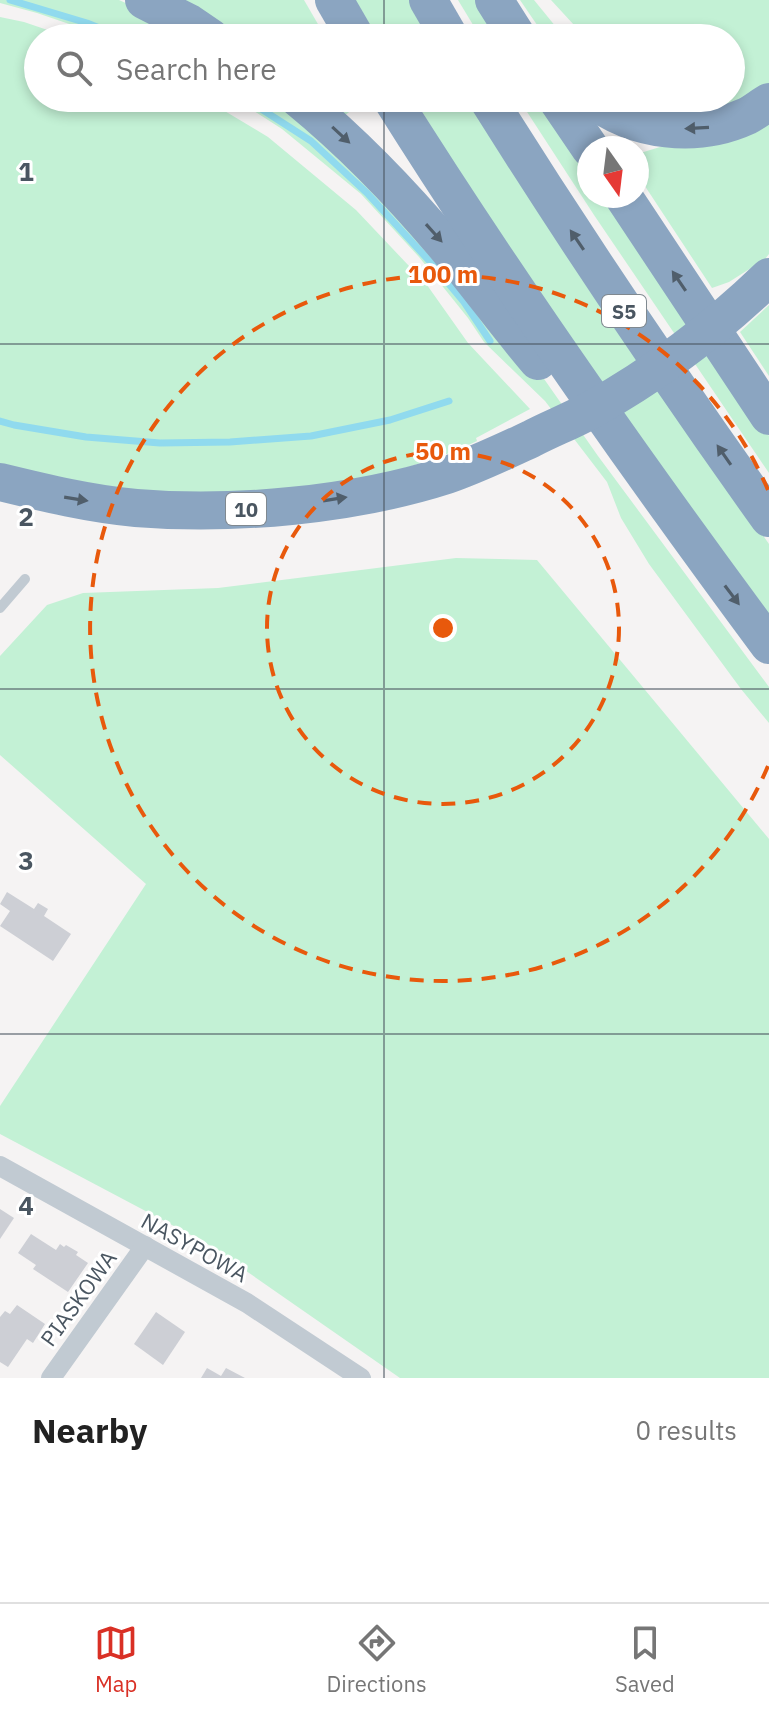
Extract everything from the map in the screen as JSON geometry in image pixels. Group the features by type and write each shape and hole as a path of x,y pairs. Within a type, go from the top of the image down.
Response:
{"highway":[{"path":"144,0 190,24"},
{"path":"334,0 348,24"},
{"path":"428,0 442,24"},
{"path":"611,112 640,124 673,129 713,127 748,115 769,102"},
{"path":"315,112 376,168 440,240 522,342 695,544"},
{"path":"400,112 535,318 769,645"},
{"name":"S5","path":"496,112 614,296 769,518"},
{"path":"566,112 582,136"},
{"path":"631,208 769,416"},
{"name":"10","path":"0,482 49,494 136,508 217,511 297,506 380,492 446,475 488,459 588,412 700,339 756,290"}],"street":[{"name":"NASYPOWA","path":"0,1166 247,1303 361,1378"},
{"name":"PIASKOWA","path":"51,1378 145,1246"}],"lane":[{"path":"0,608 25,579"}],"green space":[{"path":"0,0 119,0 164,24 69,24 0,3"},
{"path":"177,0 304,0 318,24 218,24"},
{"path":"355,0 410,0 425,24 369,24"},
{"path":"458,0 484,0 499,24 473,24"},
{"path":"520,0 534,0 554,24 536,24"},
{"path":"551,0 769,0 769,87 745,99 745,24 573,24"},
{"path":"0,17 30,24 24,24 24,112 226,112 268,137 356,210 427,285 468,343 530,409 476,438 477,441 438,457 353,480 308,487 217,493 131,489 0,464"},
{"path":"256,112 296,112 313,124 542,376 769,687 769,723 649,564 621,518 607,482 545,401 484,342 419,257 361,194 282,129"},
{"path":"422,112 480,112 684,424 769,544 769,618 575,351 469,191"},
{"path":"527,112 553,112 577,148 577,189"},
{"path":"769,121 769,254 729,282 712,288 649,192 649,150 728,138"},
{"path":"589,208 617,208 769,436 769,473"},
{"path":"769,305 769,376 740,332"},
{"path":"456,558 537,560 769,839 769,1378 400,1378 206,1243 0,1134 0,1106 146,884 0,755 0,656 47,605 83,593 218,588"}],"building":[{"path":"7,892 34,909 38,903 48,909 44,916 71,934 53,961 0,926 10,911 0,904"},
{"path":"0,1209 14,1218 0,1239"},
{"path":"31,1234 56,1250 60,1244 66,1245 88,1263 68,1292 33,1269 36,1265 18,1253"},
{"path":"17,1305 45,1324 33,1343 27,1339 8,1367 0,1362 0,1317 5,1311 10,1314"},
{"path":"156,1312 185,1332 163,1365 134,1344"},
{"path":"207,1368 221,1376 226,1368 245,1378 201,1378"}],"waterway":[{"path":"10,0 89,24"},
{"path":"266,112 311,141 367,193 464,302 490,341"},
{"path":"0,421 86,437 160,443 230,442 311,436 390,420 449,401"}]}
